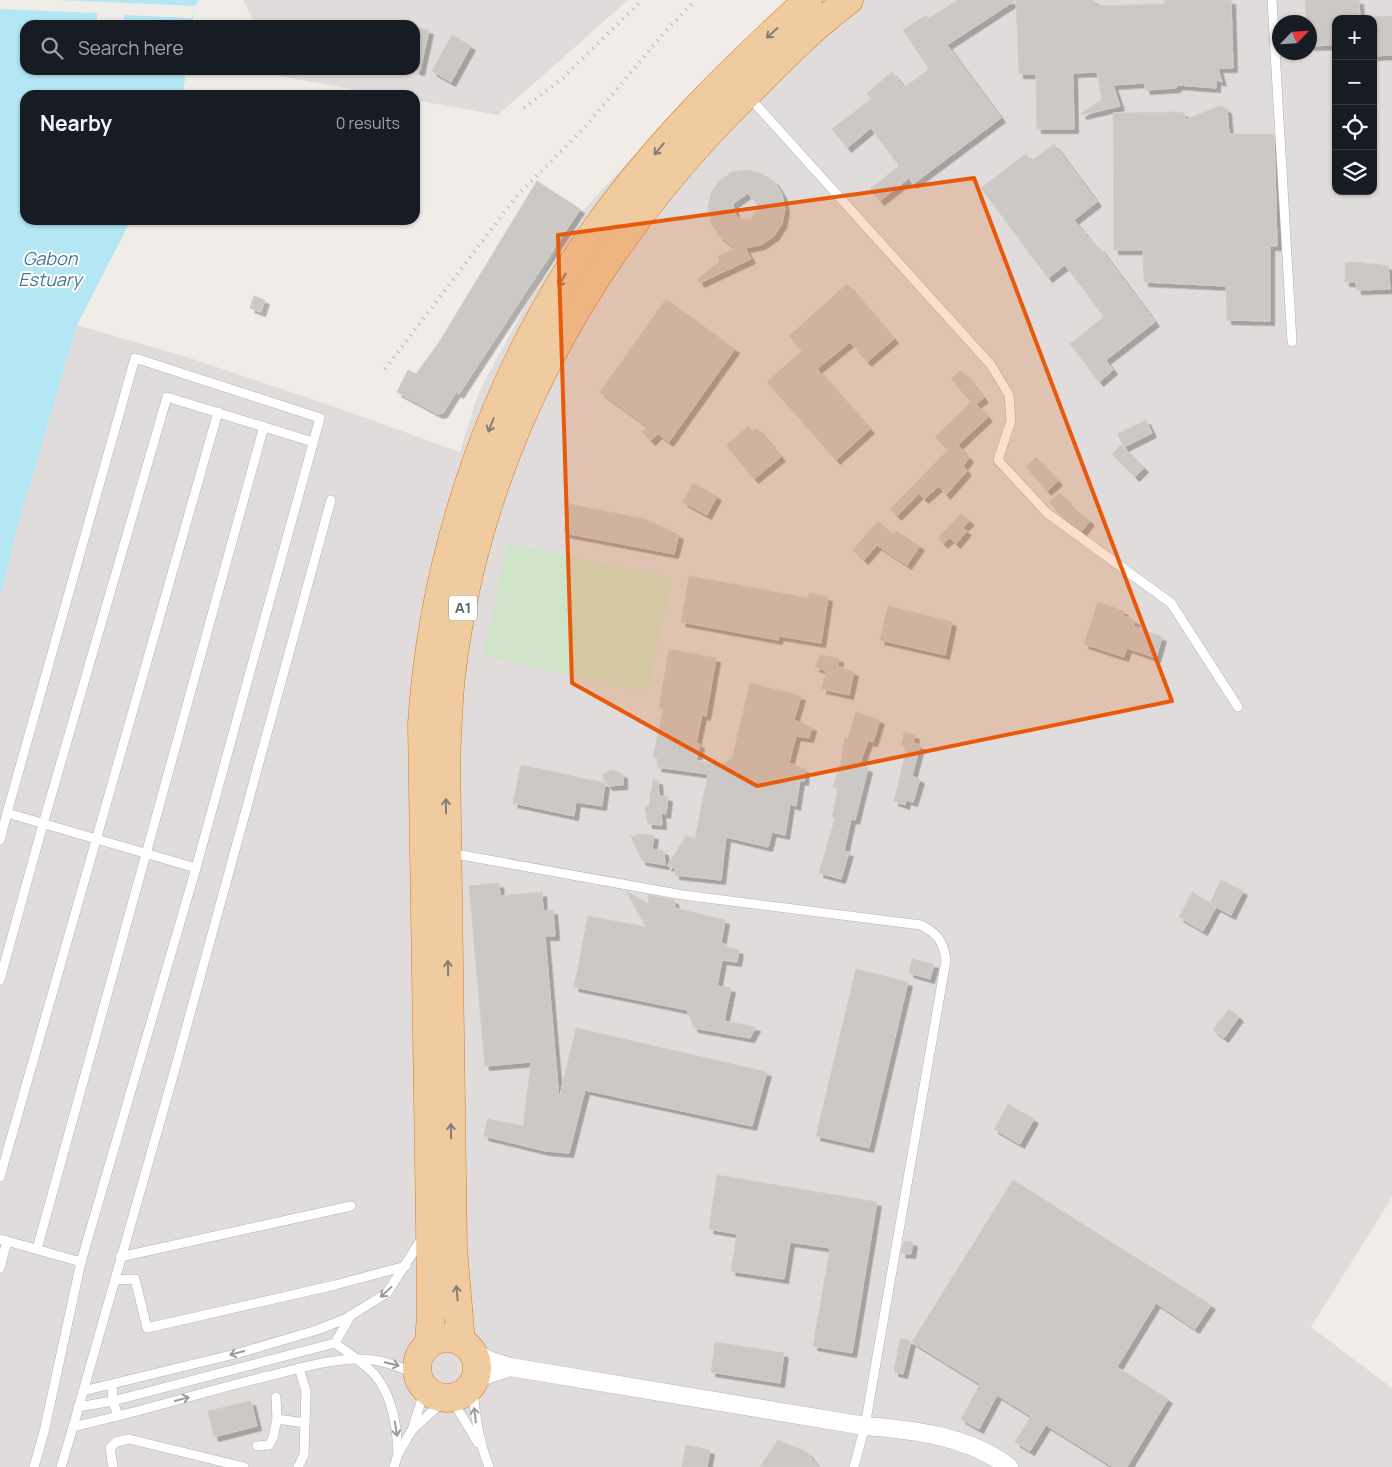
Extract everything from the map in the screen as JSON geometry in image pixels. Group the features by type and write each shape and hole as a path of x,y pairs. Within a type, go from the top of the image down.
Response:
{"highway":[{"name":"A1","path":"736,86 808,0"},
{"name":"A1","path":"466,1346 453,1248 434,851 422,724 425,680 432,630 454,532 508,381 567,272 594,232 663,144 849,0"},
{"name":"A1","path":"428,1344 431,1314 430,1221 434,851"},
{"path":"444,1338 466,1346 476,1364 448,1387 417,1363 421,1352 428,1344 444,1338"}],"street":[{"path":"466,1346 491,1361 510,1367 865,1426 930,1433 957,1441 998,1459 1009,1467"},
{"path":"448,1387 510,1367"}],"lane":[{"path":"1272,0 1292,342"},
{"path":"736,86 991,365 1009,395 1012,421 998,460 1047,513 1170,603 1238,707"},
{"path":"0,840 135,358 320,418 196,868 81,1262 44,1432 34,1467"},
{"path":"0,980 166,397 313,442"},
{"path":"0,1177 218,412"},
{"path":"37,1250 264,426"},
{"path":"61,1467 175,1069 331,500"},
{"path":"7,814 196,868"},
{"path":"434,851 683,895 922,925 936,934 943,944 946,960 865,1426 854,1467"},
{"path":"120,1257 351,1206"},
{"path":"83,1391 112,1385 317,1330 352,1315 387,1292 406,1266 430,1221"},
{"path":"0,1268 4,1240 81,1262"},
{"path":"115,1280 135,1279 147,1328 335,1285 406,1266"},
{"path":"78,1408 113,1401 335,1343 352,1315"},
{"path":"335,1343 374,1375 384,1389 397,1429 398,1454"},
{"path":"73,1427 298,1368 355,1359 398,1365 448,1387 476,1424 481,1448"},
{"path":"298,1368 306,1391 304,1455 298,1467"},
{"path":"112,1385 113,1401 118,1416"},
{"path":"394,1467 398,1454 412,1430 448,1387"},
{"path":"412,1430 448,1387"},
{"path":"448,1387 481,1448 489,1467"},
{"path":"257,1446 269,1445 273,1438 277,1419 276,1398"},
{"path":"277,1419 304,1423"},
{"path":"113,1467 110,1448 116,1442 129,1439 244,1467"}],"highlighted area":[{"path":"974,178 1172,701 757,786 572,683 558,235"}],"shaded area":[{"path":"243,0 628,0 498,115 420,101 420,90 356,90 278,75 420,75 420,20 253,20"},
{"path":"794,0 1392,0 1392,1197 1311,1327 1392,1388 1392,1467 0,1467 0,599 16,533 77,325 193,359 460,452 476,400 487,376 572,222 707,77"}],"green space":[{"path":"508,543 672,579 647,693 483,656"}],"water":[{"name":"Gabon Estuary","path":"0,0 199,0 195,6 193,20 20,20 20,75 185,75 184,90 20,90 20,225 128,225 77,325 16,533 0,599"}],"pier":[{"path":"0,0 60,0 195,6 192,18 124,15 124,20 97,20 97,13 0,9"}],"building":[{"path":"958,0 1016,0 947,45 1001,118 913,184 909,178 880,201 870,189 899,166 871,128 847,148 832,129 871,99 867,93 892,72 904,88 929,69 903,30 926,15 928,19"},
{"path":"1016,0 1094,0 1094,6 1165,4 1164,0 1231,0 1233,68 1218,68 1222,82 1216,80 1216,88 1178,85 1176,88 1146,90 1144,83 1113,85 1120,106 1082,115 1081,113 1102,100 1097,72 1073,73 1074,129 1037,129 1036,74 1019,74"},
{"path":"1305,0 1359,0 1360,15 1332,15 1332,45 1317,46 1317,15 1306,15"},
{"path":"1392,16 1392,55 1377,56 1377,17"},
{"path":"420,28 429,30 420,71"},
{"path":"452,35 471,46 451,82 432,71"},
{"path":"1219,106 1227,109 1229,134 1274,134 1277,246 1270,246 1270,321 1227,320 1226,286 1144,282 1143,250 1114,250 1113,113 1176,112 1184,113 1185,120"},
{"path":"1054,144 1097,202 1074,220 1097,249 1099,247 1155,322 1106,360 1113,370 1099,382 1070,344 1104,317 1065,265 1048,278 981,188 1026,154 1031,161"},
{"path":"747,170 761,173 774,181 782,194 785,209 782,224 774,236 761,245 745,248 751,259 700,283 698,279 720,261 718,256 736,248 719,236 711,223 708,208 711,193 719,181 732,172","holes":["748,193 759,208 751,219 740,219 735,214 733,204"]},
{"path":"537,181 580,209 459,394 456,392 443,413 438,414 397,392 408,370 416,374 438,344"},
{"path":"1357,262 1388,266 1390,289 1357,290 1356,282 1345,282 1345,263"},
{"path":"847,284 894,339 867,362 850,342 817,369 870,429 836,460 767,382 802,351 789,336"},
{"path":"254,296 265,300 261,312 250,308"},
{"path":"666,299 735,349 669,442 658,434 651,441 642,432 647,426 600,392"},
{"path":"961,370 984,398 976,404 988,417 958,445 969,458 963,466 967,471 946,495 939,486 924,499 919,494 897,516 890,509 948,450 935,437 971,402 951,379"},
{"path":"1146,420 1152,433 1124,447 1117,434"},
{"path":"749,426 753,432 757,428 781,457 754,479 726,445"},
{"path":"1121,445 1144,468 1135,477 1112,454"},
{"path":"1036,457 1058,481 1047,491 1026,467"},
{"path":"693,483 717,496 707,515 683,502"},
{"path":"1060,493 1073,508 1090,521 1082,531 1060,515 1049,502"},
{"path":"569,504 645,519 679,535 674,554 564,533"},
{"path":"961,514 970,521 962,528 967,531 956,544 950,538 943,544 938,538"},
{"path":"878,521 894,535 896,531 920,546 907,565 877,545 864,560 853,550"},
{"path":"689,576 808,598 809,593 828,597 821,643 779,636 778,640 681,622"},
{"path":"1098,602 1124,611 1122,615 1136,621 1133,626 1162,637 1156,658 1127,648 1124,657 1084,644"},
{"path":"888,606 952,622 945,655 880,640"},
{"path":"669,649 716,658 706,716 702,715 696,743 700,744 696,760 721,765 732,759 750,683 801,696 794,720 812,727 809,738 796,736 789,763 805,769 804,781 800,780 796,806 790,804 785,835 772,832 768,847 726,837 721,880 675,875 675,867 667,866 686,836 695,838 708,774 657,767 658,759 653,758 663,709 659,708"},
{"path":"820,655 839,658 838,666 854,672 849,695 822,689 826,671 815,667"},
{"path":"856,712 880,720 873,742 868,741 859,766 868,768 855,820 851,819 844,851 849,852 841,879 819,873 835,818 832,817 838,789 833,787 841,762 845,738 848,738"},
{"path":"904,732 915,735 913,743 920,745 912,776 920,779 913,802 906,800 905,805 894,801 907,747 901,746"},
{"path":"521,765 605,783 602,806 576,802 574,816 513,803"},
{"path":"611,770 623,774 623,785 608,786 602,775"},
{"path":"653,780 658,780 659,796 668,797 666,814 661,813 662,825 648,824 645,807 649,805"},
{"path":"636,834 654,835 652,849 664,851 665,865 642,861 630,835 636,837"},
{"path":"1221,880 1243,891 1231,915 1216,907 1203,931 1179,917 1192,892 1210,903"},
{"path":"499,883 500,896 542,892 543,911 553,910 555,936 545,936 559,1099 576,1028 767,1072 752,1126 585,1090 569,1153 545,1151 484,1136 487,1119 523,1126 531,1062 485,1066 469,886"},
{"path":"626,891 649,904 648,895 674,900 675,908 725,920 721,943 725,944 725,947 739,950 737,962 722,960 717,986 731,988 724,1021 756,1027 750,1038 694,1028 687,1010 574,987 588,916 646,927"},
{"path":"912,959 934,964 930,979 909,973"},
{"path":"856,969 908,982 869,1148 816,1136"},
{"path":"1229,1009 1239,1017 1224,1038 1213,1030"},
{"path":"1008,1104 1034,1119 1020,1144 994,1129"},
{"path":"717,1175 877,1202 852,1353 813,1346 830,1248 790,1242 784,1279 731,1271 737,1234 709,1229"},
{"path":"1013,1180 1211,1305 1195,1329 1156,1303 1117,1367 1168,1399 1127,1467 1113,1467 1046,1425 1030,1451 1015,1442 1031,1416 997,1395 979,1429 961,1419 980,1384 912,1342"},
{"path":"904,1241 913,1242 911,1254 901,1253"},
{"path":"900,1338 911,1341 903,1374 894,1372"},
{"path":"715,1342 784,1353 780,1383 711,1372"},
{"path":"251,1401 257,1426 214,1437 208,1411"},
{"path":"778,1440 807,1452 818,1467 760,1467"},
{"path":"686,1445 710,1450 707,1467 682,1467"}],"railway":[{"path":"524,108 563,78 642,0"},
{"path":"385,369 516,197 584,128 664,33 695,0"}]}
